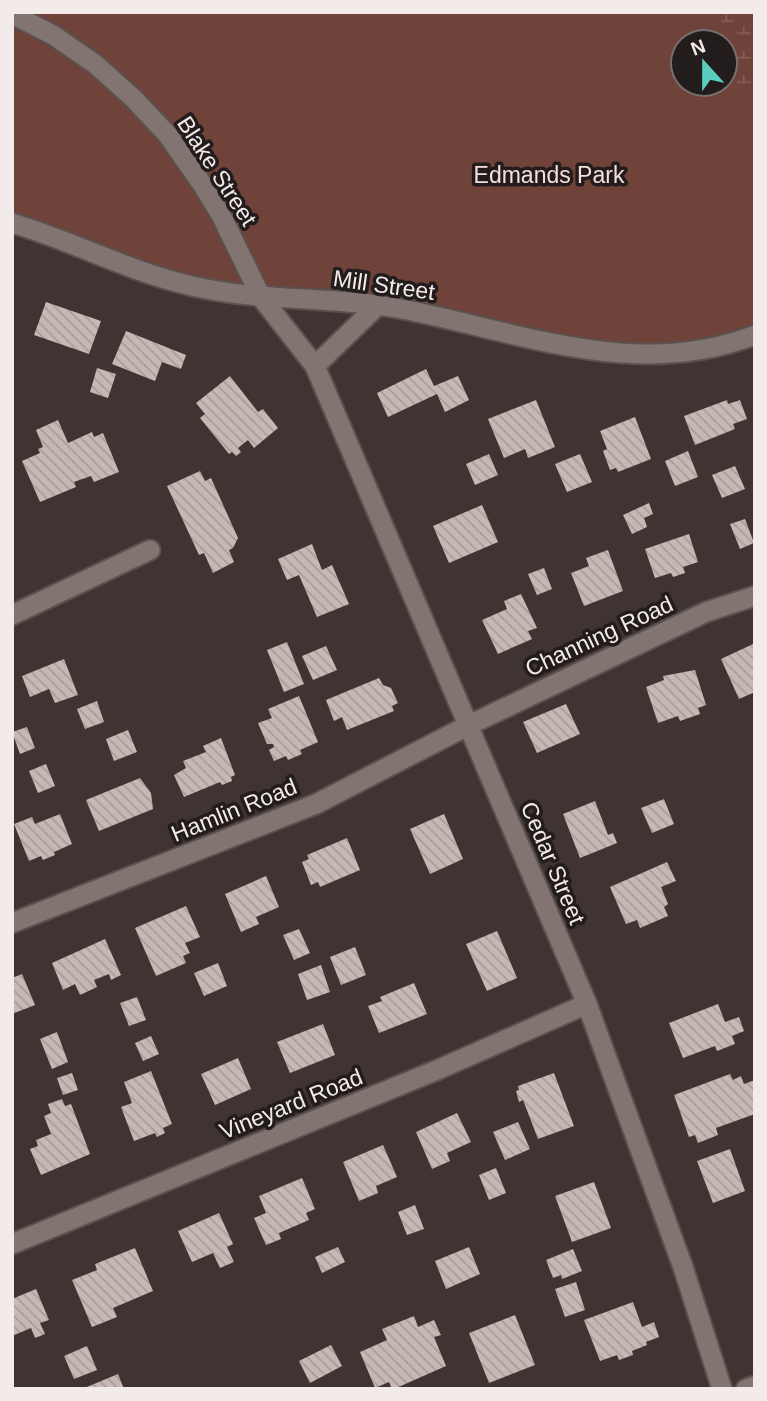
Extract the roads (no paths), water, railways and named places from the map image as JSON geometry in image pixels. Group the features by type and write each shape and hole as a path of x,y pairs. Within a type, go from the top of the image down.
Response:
{"street":[{"name":"Blake Street","path":"12,14 75,49 114,80 150,116 182,154 202,184 221,215 261,297"},
{"name":"Mill Street","path":"12,223 50,234 154,275 190,286 261,297 378,305 589,351 622,355 688,352 755,335"},
{"name":"Cedar Street","path":"261,297 315,366 330,395 467,726 587,1004 683,1267 722,1389"},
{"path":"315,366 378,305"},
{"path":"12,615 150,550"},
{"name":"Channing Road","path":"467,726 706,612 755,596"},
{"name":"Hamlin Road","path":"12,923 316,804 467,726"},
{"name":"Vineyard Road","path":"12,1244 412,1081 587,1004"},
{"path":"746,1389 755,1386"}],"park label":[{"name":"Edmands Park","path":"549,175"}]}
